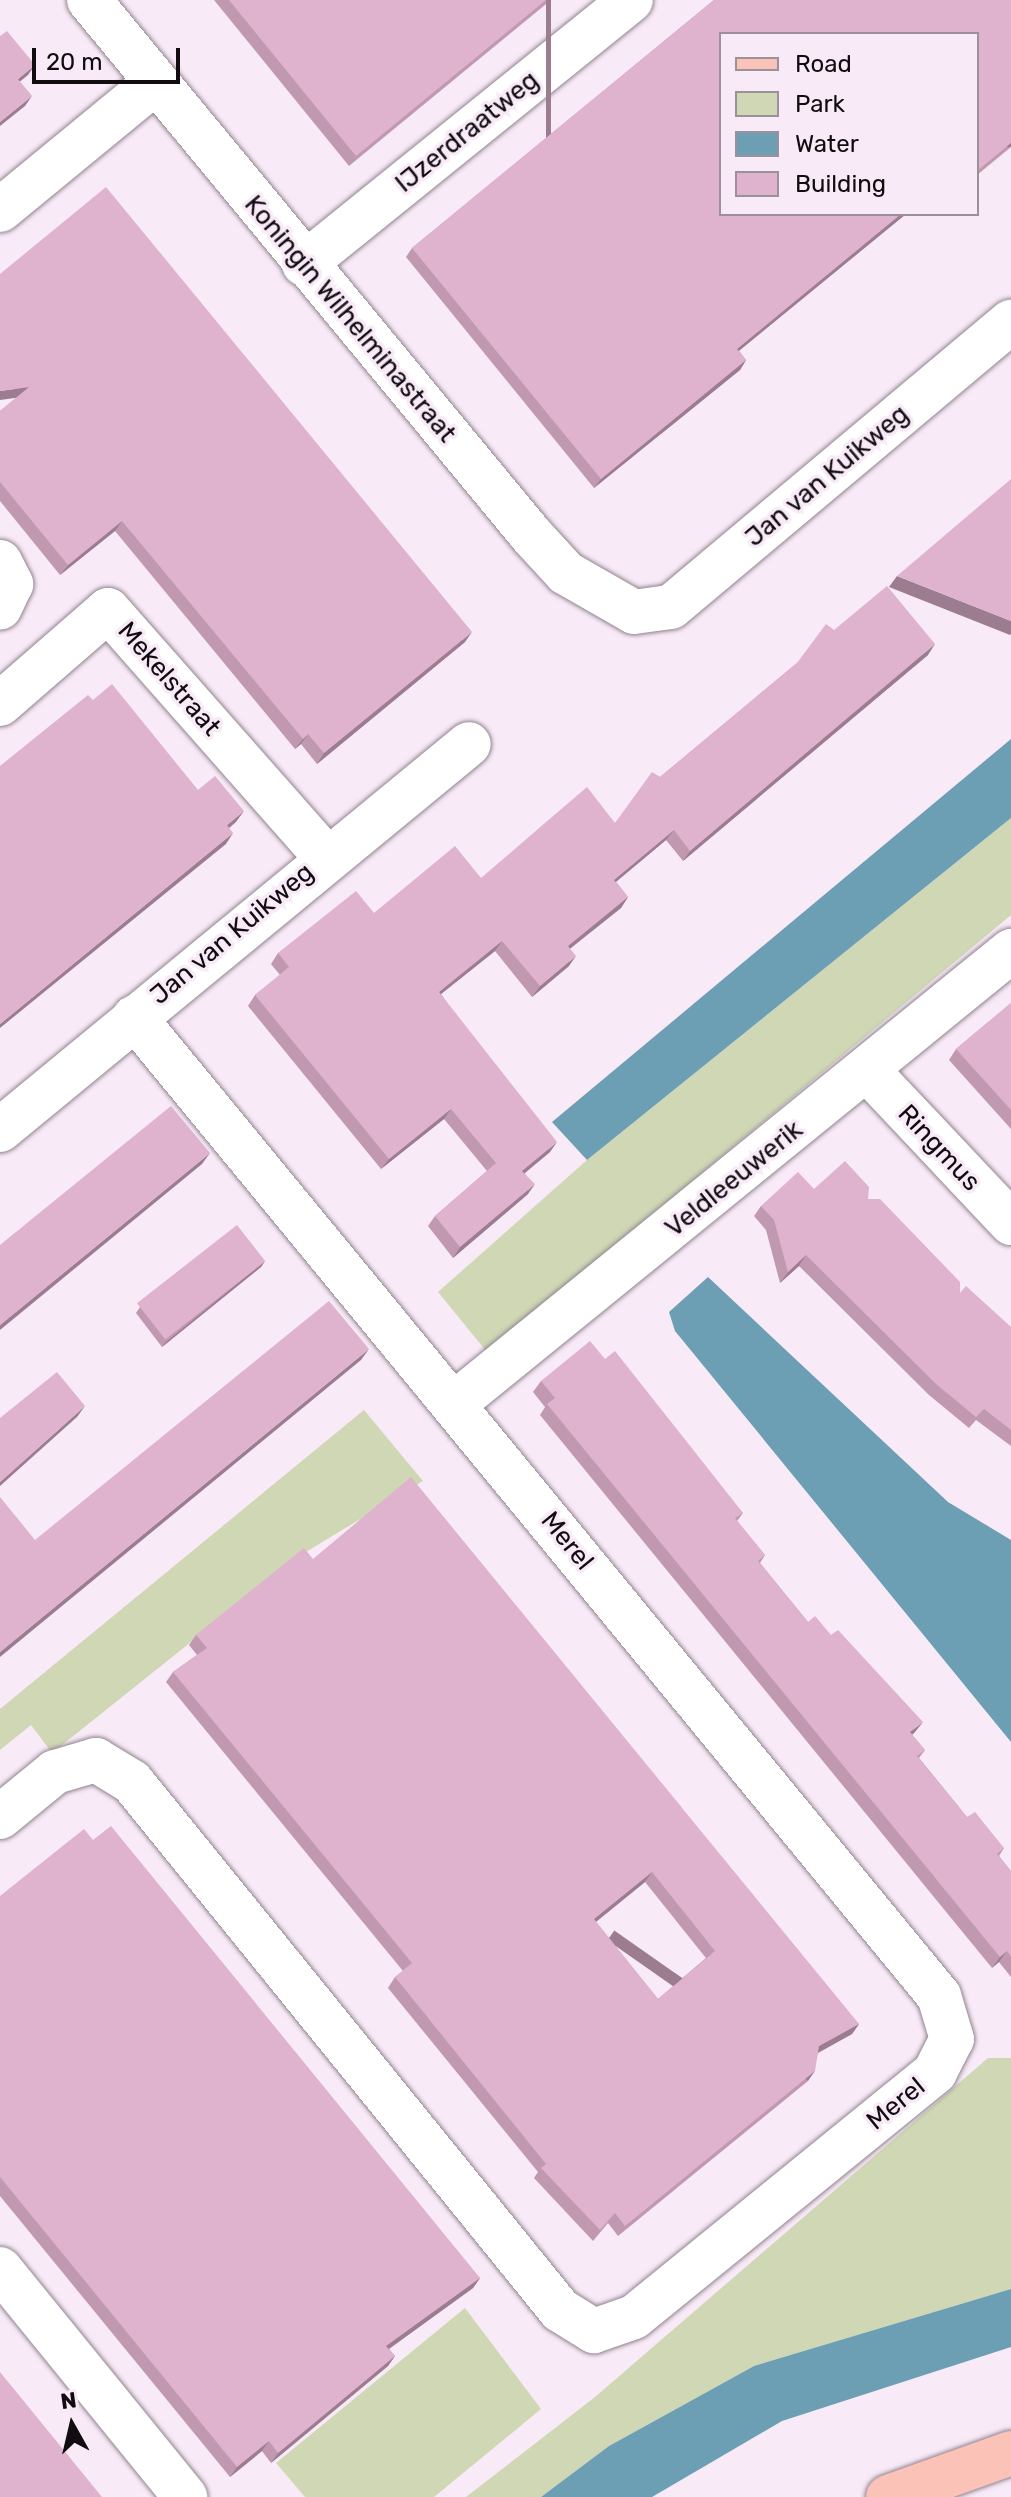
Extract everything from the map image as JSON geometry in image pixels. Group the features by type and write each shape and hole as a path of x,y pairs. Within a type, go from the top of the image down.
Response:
{"main road":[{"path":"888,2497 1011,2453"}],"street":[{"name":"Koningin Wilhelminastraat","path":"89,0 304,264 540,545 594,593 634,612"},
{"name":"IJzerdraatweg","path":"304,264 631,0"},
{"path":"0,210 156,82"},
{"name":"Jan van Kuikweg","path":"634,612 671,607 1011,322"},
{"path":"0,562 11,584 0,608"},
{"name":"Mekelstraat","path":"0,704 108,610 325,856"},
{"name":"Jan van Kuikweg","path":"0,1130 325,856 469,744"},
{"name":"Veldleeuwerik","path":"455,1403 868,1071 1011,951"},
{"name":"Merel","path":"0,1817 55,1772 96,1760 132,1782 560,2310 594,2331 634,2317 935,2072 952,2039 939,1996 455,1403 134,1017"},
{"name":"Ringmus","path":"868,1071 1011,1223"},
{"path":"0,2269 185,2497"}],"green space":[{"path":"1011,818 1011,915 487,1352 438,1292 587,1160"},
{"path":"364,1410 423,1481 296,1558 52,1753 31,1725 0,1750 0,1709"},
{"path":"988,2058 1011,2058 1011,2289 754,2366 609,2446 541,2497 466,2497 595,2397"},
{"path":"465,2308 541,2409 434,2497 305,2497 276,2463"}],"water":[{"path":"1011,739 1011,818 587,1160 552,1122"},
{"path":"708,1277 948,1502 1011,1540 1011,1742 675,1331 669,1312"},
{"path":"1011,2289 1011,2347 782,2421 652,2497 541,2497 609,2446 754,2366"}],"building":[{"path":"229,0 546,0 356,156"},
{"path":"714,0 1011,0 1011,143 979,169 979,32 719,32 719,216 899,216 737,349 746,360 601,479 412,248"},
{"path":"7,31 35,65 18,79 32,96 0,122 0,36"},
{"path":"106,187 472,632 324,753 308,734 303,739 122,521 68,565 0,482 0,411 29,387 0,391 0,274"},
{"path":"1011,479 1011,621 897,576"},
{"path":"887,586 935,644 690,851 674,830 614,880 628,897 568,946 576,956 540,986 502,941 439,992 557,1142 522,1171 535,1184 460,1247 435,1216 496,1163 451,1109 389,1159 255,995 289,967 278,953 356,891 374,913 455,846 481,878 587,787 615,823 652,772 660,777 797,663 826,624 834,630"},
{"path":"112,684 198,790 215,776 244,811 227,825 233,833 0,1024 0,766 88,695 93,700"},
{"path":"1011,1003 1011,1110 956,1049"},
{"path":"171,1106 210,1153 0,1325 0,1245"},
{"path":"845,1161 869,1187 868,1199 880,1199 960,1282 960,1293 966,1286 1011,1327 1011,1430 984,1409 976,1417 936,1384 806,1255 788,1272 774,1220 761,1206 798,1172 814,1189"},
{"path":"237,1225 265,1261 165,1339 137,1303"},
{"path":"329,1301 369,1349 0,1652 0,1497 35,1540"},
{"path":"590,1341 605,1359 615,1351 743,1513 735,1518 765,1555 758,1561 808,1622 815,1616 831,1635 838,1630 923,1722 910,1732 925,1750 917,1756 967,1817 975,1812 1004,1848 997,1854 1011,1871 1011,1957 1007,1951 1000,1957 547,1404 555,1398 541,1381"},
{"path":"57,1372 85,1406 0,1482 0,1418"},
{"path":"411,1477 859,2024 819,2046 815,2071 625,2226 615,2213 600,2230 541,2168 546,2164 395,1977 412,1963 173,1672 207,1648 196,1635 304,1548 313,1559","holes":["652,1872 715,1951 658,1999 594,1919"]},
{"path":"111,1826 480,2278 386,2346 395,2356 278,2453 269,2441 237,2467 0,2177 0,1896 84,1829 93,1840"},
{"path":"0,2372 102,2497 0,2497"}]}
